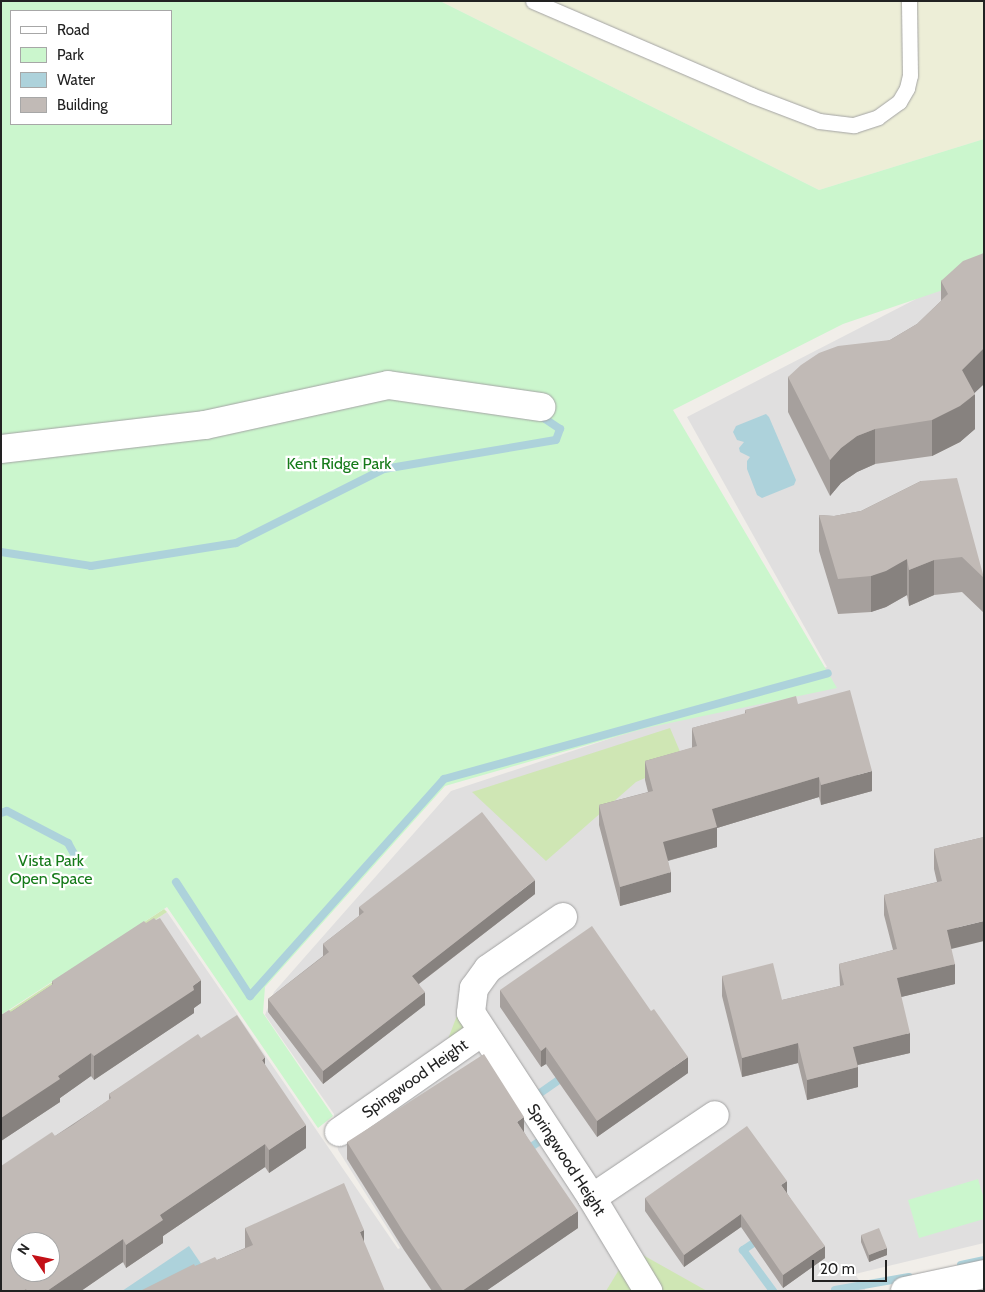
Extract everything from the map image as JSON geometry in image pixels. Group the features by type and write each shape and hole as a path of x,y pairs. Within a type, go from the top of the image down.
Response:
{"street":[{"path":"1,449 205,425 388,384 541,407"},
{"name":"Spingwood Height","path":"339,1132 482,1032 471,1013 474,988 488,969 563,917"},
{"name":"Springwood Height","path":"482,1032 592,1198 648,1291"},
{"path":"592,1198 715,1115"},
{"path":"904,1291 984,1274"}],"lane":[{"path":"533,1 751,95 810,118 819,121 854,125 878,118 899,102 907,88 910,75 909,1"}],"shaded area":[{"path":"984,264 984,1243 855,1274 866,1291 1,1291 1,1021 167,912 398,1249 400,1248 338,1150 334,1114 265,1015 274,992 451,791 827,667 687,417"}],"green space":[{"name":"Kent Ridge Park","path":"1,1 440,1 819,190 984,139 984,276 843,324 673,410 837,688 646,728 445,786 265,987 263,1013 333,1116 318,1128 167,907 1,1015"},
{"path":"440,1 984,1 984,139 819,190"},
{"path":"670,728 684,761 636,782 546,861 472,792"},
{"path":"164,909 167,912 1,1021 1,1016"},
{"path":"461,1005 468,1029 445,1047"},
{"path":"978,1179 984,1199 984,1219 919,1238 908,1200"},
{"path":"634,1250 707,1291 659,1291"},
{"path":"620,1268 635,1291 606,1291"}],"water":[{"path":"766,414 796,480 794,485 762,498 757,495 747,469 747,461 750,457 740,452 739,448 744,442 737,440 733,432 736,426"},
{"path":"189,1246 204,1268 172,1291 122,1291"}],"building":[{"path":"984,253 984,348 962,370 975,394 960,406 932,420 875,429 857,436 841,448 830,460 788,377 801,365 819,353 838,346 890,340 917,324 948,294 941,281 963,261"},
{"path":"957,478 984,578 962,557 934,560 909,570 907,559 886,571 871,576 838,579 819,515 834,516 861,511 921,481"},
{"path":"850,690 872,771 821,785 819,777 712,809 717,827 663,842 671,872 620,887 599,805 653,791 645,761 697,746 692,728 746,713 745,710 796,696 798,704"},
{"path":"482,812 535,880 412,976 425,992 323,1071 268,999 329,952 323,944 364,912 359,907"},
{"path":"984,837 984,921 947,930 955,964 897,978 910,1033 853,1047 858,1067 807,1080 798,1043 742,1058 722,976 773,963 782,1000 844,985 839,964 897,949 884,895 942,881 934,849"},
{"path":"154,918 156,920 160,918 201,980 193,986 194,990 94,1056 91,1053 58,1076 60,1079 1,1118 1,1015 9,1010 11,1012 53,984 52,981 144,921 146,923"},
{"path":"592,926 651,1011 654,1009 688,1057 597,1121 546,1047 541,1051 500,990"},
{"path":"237,1015 265,1057 262,1060 306,1125 269,1150 265,1144 160,1215 163,1220 126,1245 123,1239 47,1291 27,1291 26,1289 23,1291 1,1291 1,1166 52,1132 55,1136 73,1125 111,1098 109,1094 198,1034 201,1038"},
{"path":"484,1054 524,1117 517,1122 578,1211 462,1291 443,1291 347,1142"},
{"path":"747,1126 787,1181 781,1185 825,1246 783,1275 741,1214 684,1255 645,1198"},
{"path":"344,1183 364,1230 360,1232 385,1291 140,1291 194,1264 195,1266 215,1257 217,1260 253,1245 245,1228"},
{"path":"879,1228 887,1248 869,1255 861,1235"}],"waterway":[{"path":"1,552 91,566 236,543 384,469 556,440 560,429 538,414"},
{"path":"176,882 250,996 444,779 828,673"},
{"path":"1,813 7,811 68,843 81,866"},
{"path":"533,1098 565,1076"},
{"path":"525,1151 543,1139"},
{"path":"761,1238 743,1250 773,1291"},
{"path":"961,1265 984,1260"},
{"path":"835,1290 909,1277"}],"park label":[{"name":"Vista Park Open Space","path":"51,870"}]}
